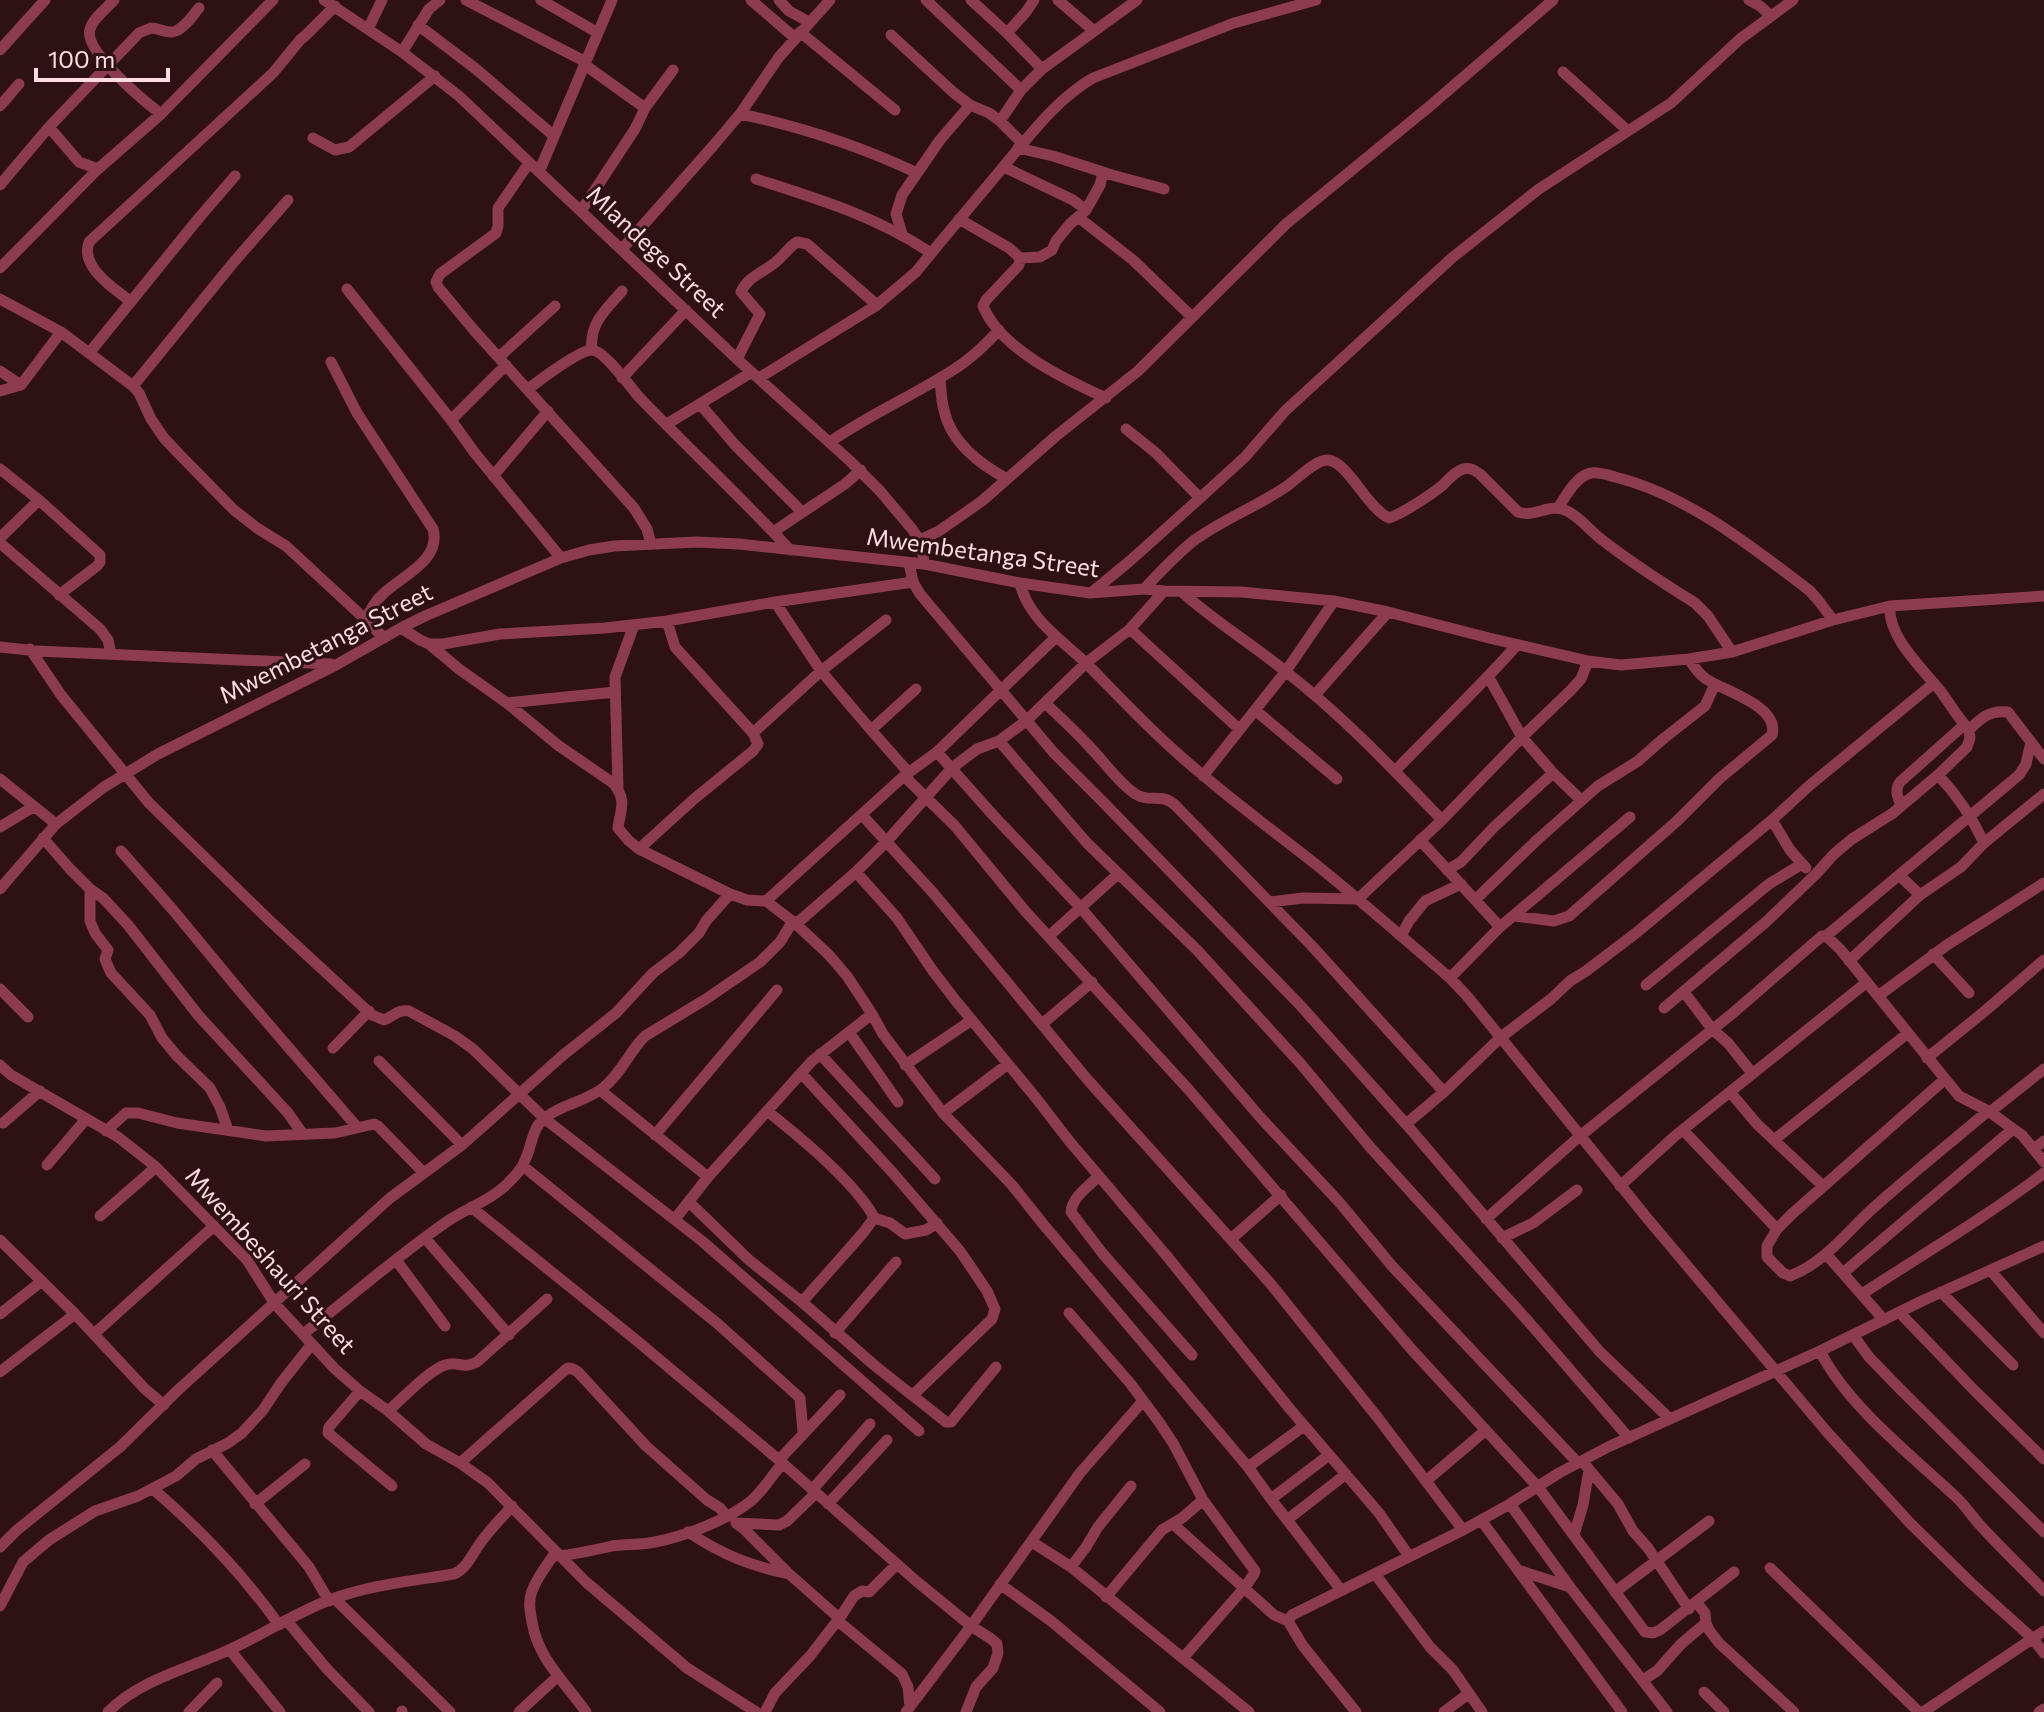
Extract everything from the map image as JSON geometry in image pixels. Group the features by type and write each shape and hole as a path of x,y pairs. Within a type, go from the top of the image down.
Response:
{"street":[{"path":"0,50 45,0"},
{"path":"114,0 93,23 89,34 93,45 134,93 161,114"},
{"path":"0,268 98,169 161,114 273,0"},
{"path":"368,29 382,0"},
{"path":"402,52 429,9 440,0"},
{"path":"466,0 585,64 645,108"},
{"path":"541,0 598,33"},
{"path":"539,172 612,0"},
{"path":"751,0 895,110"},
{"path":"779,0 789,11 809,22"},
{"path":"622,249 740,114 779,57 830,0"},
{"path":"926,0 1021,90"},
{"path":"971,0 1042,69"},
{"path":"1007,33 1034,0"},
{"path":"1058,0 1094,31"},
{"path":"667,424 877,305 916,272 1020,146 1078,87 1093,78 1234,23 1315,0"},
{"path":"920,540 961,517 1106,398 1157,354 1286,224 1553,0"},
{"path":"1749,0 1771,16"},
{"path":"1090,593 1245,457 1285,411 1453,257 1539,189 1671,103 1740,39 1793,0"},
{"path":"1000,121 1021,90 1042,69 1127,2"},
{"path":"131,302 92,267 87,248 89,242 273,73 329,3"},
{"name":"Mlandege Street","path":"329,3 402,52 459,96 737,359 861,470 920,540 924,564"},
{"path":"0,185 49,127 144,30 156,28 175,32 199,8"},
{"path":"418,25 476,69 554,136"},
{"path":"891,35 954,93 1000,121 1020,146 1164,189"},
{"path":"581,211 635,129 645,108 673,70"},
{"path":"1563,72 1627,130"},
{"path":"313,138 335,150 349,147 435,76"},
{"path":"0,106 19,84"},
{"path":"902,234 898,223 898,203 902,195 940,140 970,105"},
{"path":"740,114 787,123 839,140 917,173"},
{"path":"49,127 79,162 98,169"},
{"path":"529,163 498,208 496,233 440,274 436,282 455,308 634,508 647,529 651,544"},
{"path":"1004,167 1073,200 1082,214 1192,317"},
{"path":"959,219 1009,248 1020,258 1040,257 1052,250 1070,224 1082,214 1100,185 1103,172"},
{"path":"90,352 235,176"},
{"path":"756,179 856,213 902,234 931,253"},
{"path":"133,386 288,200"},
{"path":"737,359 760,314 741,292 742,288 751,278 777,262 797,242 807,244 877,305"},
{"path":"1020,258 1019,265 983,306 999,330 1014,344 1062,379 1106,398"},
{"path":"347,289 561,558"},
{"path":"592,350 591,338 595,325 622,291"},
{"path":"0,299 61,332 133,386 164,438 189,465 234,510 286,546 384,638"},
{"path":"451,420 555,306"},
{"path":"622,378 686,310"},
{"path":"830,442 958,367 999,330"},
{"path":"0,391 21,385 61,332"},
{"path":"528,389 579,354 598,351 790,550"},
{"path":"331,362 357,413 435,535 433,548 428,555 381,596 365,619"},
{"path":"0,371 21,385"},
{"path":"940,378 944,410 961,444 983,465 1007,479"},
{"path":"700,404 802,512"},
{"path":"493,476 548,411"},
{"path":"1126,429 1156,453 1200,498"},
{"path":"1144,589 1193,541 1286,487 1319,461 1335,462 1380,513 1389,518 1467,468 1480,474 1518,512 1526,515 1558,508 1579,518 1600,539 1695,603 1708,616 1732,652"},
{"path":"0,469 100,555 97,566 59,595"},
{"path":"773,532 836,491 861,470"},
{"path":"1558,508 1577,482 1590,473 1625,480 1663,494 1703,515 1753,548 1810,591 1833,620"},
{"path":"39,500 0,540 104,635 111,654"},
{"name":"Mwembetanga Street","path":"0,889 56,824 104,787 172,747 336,665 401,628 561,558 614,546 697,542 739,544 924,564 1090,593 1144,589 1242,592 1334,601 1588,661 1621,665 1732,652 1833,620 1890,606 2044,596"},
{"path":"909,563 913,582 937,616 1054,753 1291,995 1606,1358 1670,1419"},
{"path":"429,644 500,634 667,621 913,582"},
{"path":"1020,583 1023,598 1029,607 1152,730 1203,776 1358,899 1450,978 1827,1432 1909,1522 2032,1638 2044,1653"},
{"path":"303,1334 451,1218 503,1188 523,1166 538,1125 556,1111 600,1090 619,1072 645,1036 760,962 795,922 856,872 887,841 952,768 977,749 999,741 1026,721 1086,663 1130,629 1164,591"},
{"path":"1182,592 1205,613 1315,695 1442,820"},
{"path":"1203,776 1286,671 1334,601"},
{"path":"775,602 821,671 926,797 1281,1195 1413,1351 1538,1487 1645,1632 1653,1633 1734,1572"},
{"path":"1664,1008 1767,921 1834,854 1884,820 1967,747 1970,738 1966,728 1907,651 1889,614 1890,606"},
{"path":"1315,695 1388,612"},
{"path":"753,733 821,671 886,620"},
{"path":"639,849 758,744 753,733 675,647 667,621"},
{"path":"634,625 615,677 618,789 622,814 618,828 639,849 730,894 747,900 766,901 795,922 838,966 905,1065 943,1113 1012,1185 1248,1467 1341,1590"},
{"path":"401,628 429,644 559,746 605,776 618,789"},
{"path":"1130,629 1239,729"},
{"path":"766,901 907,774 937,752 1056,637"},
{"path":"1395,771 1517,645"},
{"path":"0,647 336,665"},
{"path":"30,649 61,695 149,803 369,1011 381,1020 402,1010 417,1014 473,1049 545,1119 675,1219 919,1431"},
{"path":"1514,916 1554,921 1569,916 1656,840 1719,779 1772,735 1772,723 1756,705 1707,680 1689,659"},
{"path":"1270,902 1303,898 1358,899 1442,820 1570,691 1581,679 1588,661"},
{"path":"1488,676 1522,737 1581,800"},
{"path":"1406,1124 1501,1037 1636,933 1934,683"},
{"path":"1475,900 1581,800 1638,761 1705,706 1715,684"},
{"path":"871,730 916,689"},
{"path":"507,703 615,692"},
{"path":"1046,704 1087,743 1130,791 1149,800 1169,799 1332,968 1444,1092"},
{"path":"1255,710 1337,779"},
{"path":"1901,806 1896,787 1900,782 1984,715 2008,712 2044,759"},
{"path":"999,741 1072,827 1197,950 1300,1063 1370,1147 1629,1438"},
{"path":"1486,1219 1580,1136 2019,775 2026,764 2031,742"},
{"path":"937,752 1080,907 1392,1266 1583,1464 1618,1504 1633,1531 1692,1605 1705,1613 1709,1630 1719,1643 1794,1712"},
{"path":"1447,870 1461,862 1553,773"},
{"path":"1938,775 1972,815 1984,843"},
{"path":"0,779 56,824"},
{"path":"1849,961 1920,895 1961,867 1984,843 2044,794"},
{"path":"0,827 33,807"},
{"path":"862,815 953,915 1151,1152 1285,1301 1463,1530"},
{"path":"1450,978 1500,927 1630,817"},
{"path":"1772,820 1790,850 1815,875"},
{"path":"43,838 128,925 198,1015 288,1113 302,1133"},
{"path":"1420,840 1500,927"},
{"path":"121,851 357,1127"},
{"path":"1646,985 1769,884 1802,864"},
{"path":"856,872 897,918 933,971 1099,1176 1379,1513 1409,1556"},
{"path":"1049,936 1118,874"},
{"path":"1899,875 1920,895"},
{"path":"1878,996 1933,954 2044,883"},
{"path":"1401,936 1425,901 1461,884"},
{"path":"90,889 90,921 108,950 105,959 109,969 150,1015 162,1038 177,1056 210,1088 228,1130"},
{"path":"0,1547 120,1447 178,1390 390,1198 462,1145 562,1056 616,1013 653,973 699,933 730,894"},
{"path":"1826,936 1959,1096 1989,1111 2039,1145 2044,1162"},
{"path":"1933,954 1969,993"},
{"path":"1927,1058 2044,960"},
{"path":"1042,1024 1092,982"},
{"path":"1620,1186 1752,1073 1867,982"},
{"path":"0,989 28,1017"},
{"path":"655,1135 777,990"},
{"path":"1684,992 1752,1073"},
{"path":"333,1048 369,1011"},
{"path":"675,1219 708,1177 801,1073 820,1054 872,1014"},
{"path":"905,1065 972,1020"},
{"path":"849,1032 898,1102"},
{"path":"1774,1140 1908,1033"},
{"path":"820,1054 935,1179"},
{"path":"379,1061 462,1145"},
{"path":"943,1113 1008,1064"},
{"name":"Mwembeshauri Street","path":"0,1065 11,1075 118,1137 156,1167 247,1260 275,1304 311,1345 360,1391 426,1444 488,1483 586,1582 687,1668 756,1712"},
{"path":"1944,1080 1777,1229 1767,1246 1767,1257 1783,1273 1790,1276 1798,1273 1826,1254 1873,1209 2044,1069"},
{"path":"801,1073 937,1223 987,1291 995,1309 992,1319 913,1395"},
{"path":"600,1090 708,1177"},
{"path":"3,1123 40,1091"},
{"path":"1730,1092 1757,1124 1823,1186"},
{"path":"767,1111 824,1158 871,1210 874,1218"},
{"path":"106,1131 126,1113 266,1136 335,1133 374,1124 424,1173"},
{"path":"47,1165 86,1119"},
{"path":"1843,1273 2013,1129"},
{"path":"1683,1130 1777,1229"},
{"path":"523,1166 718,1324 787,1386 801,1400 803,1432"},
{"path":"100,1216 156,1167"},
{"path":"1862,1294 1999,1207 2044,1173"},
{"path":"1099,1176 1075,1200 1071,1212 1103,1254 1192,1355"},
{"path":"1502,1238 1533,1223 1577,1190"},
{"path":"1231,1239 1281,1195"},
{"path":"689,1202 749,1260 946,1422 951,1422 996,1367"},
{"path":"471,1207 636,1340 897,1564 997,1644 998,1653 993,1668 976,1687 966,1712"},
{"path":"874,1218 890,1223 905,1234 926,1230 937,1223"},
{"path":"802,1302 874,1218"},
{"path":"94,1334 214,1226"},
{"path":"425,1238 509,1335"},
{"path":"0,1240 164,1405"},
{"path":"1288,1621 1292,1615 1463,1530 1629,1438 2044,1246"},
{"path":"1826,1254 1884,1320"},
{"path":"396,1260 445,1326"},
{"path":"835,1333 896,1262"},
{"path":"1991,1271 2044,1333"},
{"path":"0,1314 42,1281"},
{"path":"1941,1292 2013,1365"},
{"path":"388,1411 436,1370 451,1363 463,1367 477,1362 547,1299"},
{"path":"1899,1312 1968,1384 2039,1446 2044,1459"},
{"path":"1069,1313 1143,1401 1173,1443 1203,1500 1255,1571 1245,1587 1183,1658"},
{"path":"0,1372 75,1314"},
{"path":"1853,1335 1893,1382 2044,1532"},
{"path":"0,1606 23,1562 49,1540 95,1511 153,1489 176,1476 196,1459 242,1433 311,1345"},
{"path":"1820,1351 1852,1397 1957,1498 2044,1591"},
{"path":"460,1463 564,1371 573,1369 646,1446 720,1508 728,1520 744,1529 838,1620 902,1674 908,1687 908,1709"},
{"path":"360,1391 329,1427 328,1433 392,1486"},
{"path":"728,1520 756,1497 803,1432 840,1395"},
{"path":"908,1709 1080,1473 1143,1401"},
{"path":"586,1712 542,1655 534,1636 529,1608 531,1594 556,1554 653,1543 728,1520 779,1525 787,1521 870,1424"},
{"path":"1248,1467 1304,1426"},
{"path":"1426,1481 1486,1430"},
{"path":"828,1504 887,1440"},
{"path":"212,1450 309,1567 332,1600 450,1712"},
{"path":"1271,1499 1329,1455"},
{"path":"255,1504 305,1464"},
{"path":"1574,1535 1583,1505 1583,1464"},
{"path":"1287,1520 1346,1474"},
{"path":"1071,1567 1104,1518 1131,1486"},
{"path":"153,1489 214,1545 283,1623 369,1712"},
{"path":"1106,1597 1162,1530 1203,1500"},
{"path":"1510,1504 1667,1712"},
{"path":"108,1712 123,1697 150,1683 230,1650 332,1600 365,1589 460,1571 512,1506"},
{"path":"1481,1520 1622,1712"},
{"path":"1615,1592 1709,1521"},
{"path":"1173,1524 1274,1615 1288,1621 1303,1646 1356,1712"},
{"path":"688,1532 738,1561 790,1574"},
{"path":"1032,1542 1071,1567 1249,1712"},
{"path":"765,1712 775,1693 810,1656 854,1596 862,1591 869,1592 897,1564"},
{"path":"1770,1568 1921,1712 2044,1631"},
{"path":"1520,1571 1570,1587"},
{"path":"1375,1574 1430,1647 1453,1670 1482,1712"},
{"path":"1000,1584 1051,1621 1160,1712"},
{"path":"1643,1680 1657,1671 1681,1644 1706,1623"},
{"path":"230,1650 280,1712"},
{"path":"519,1712 558,1676"},
{"path":"189,1712 217,1683"},
{"path":"1704,1692 1724,1712"},
{"path":"1444,1712 1468,1694"}]}
